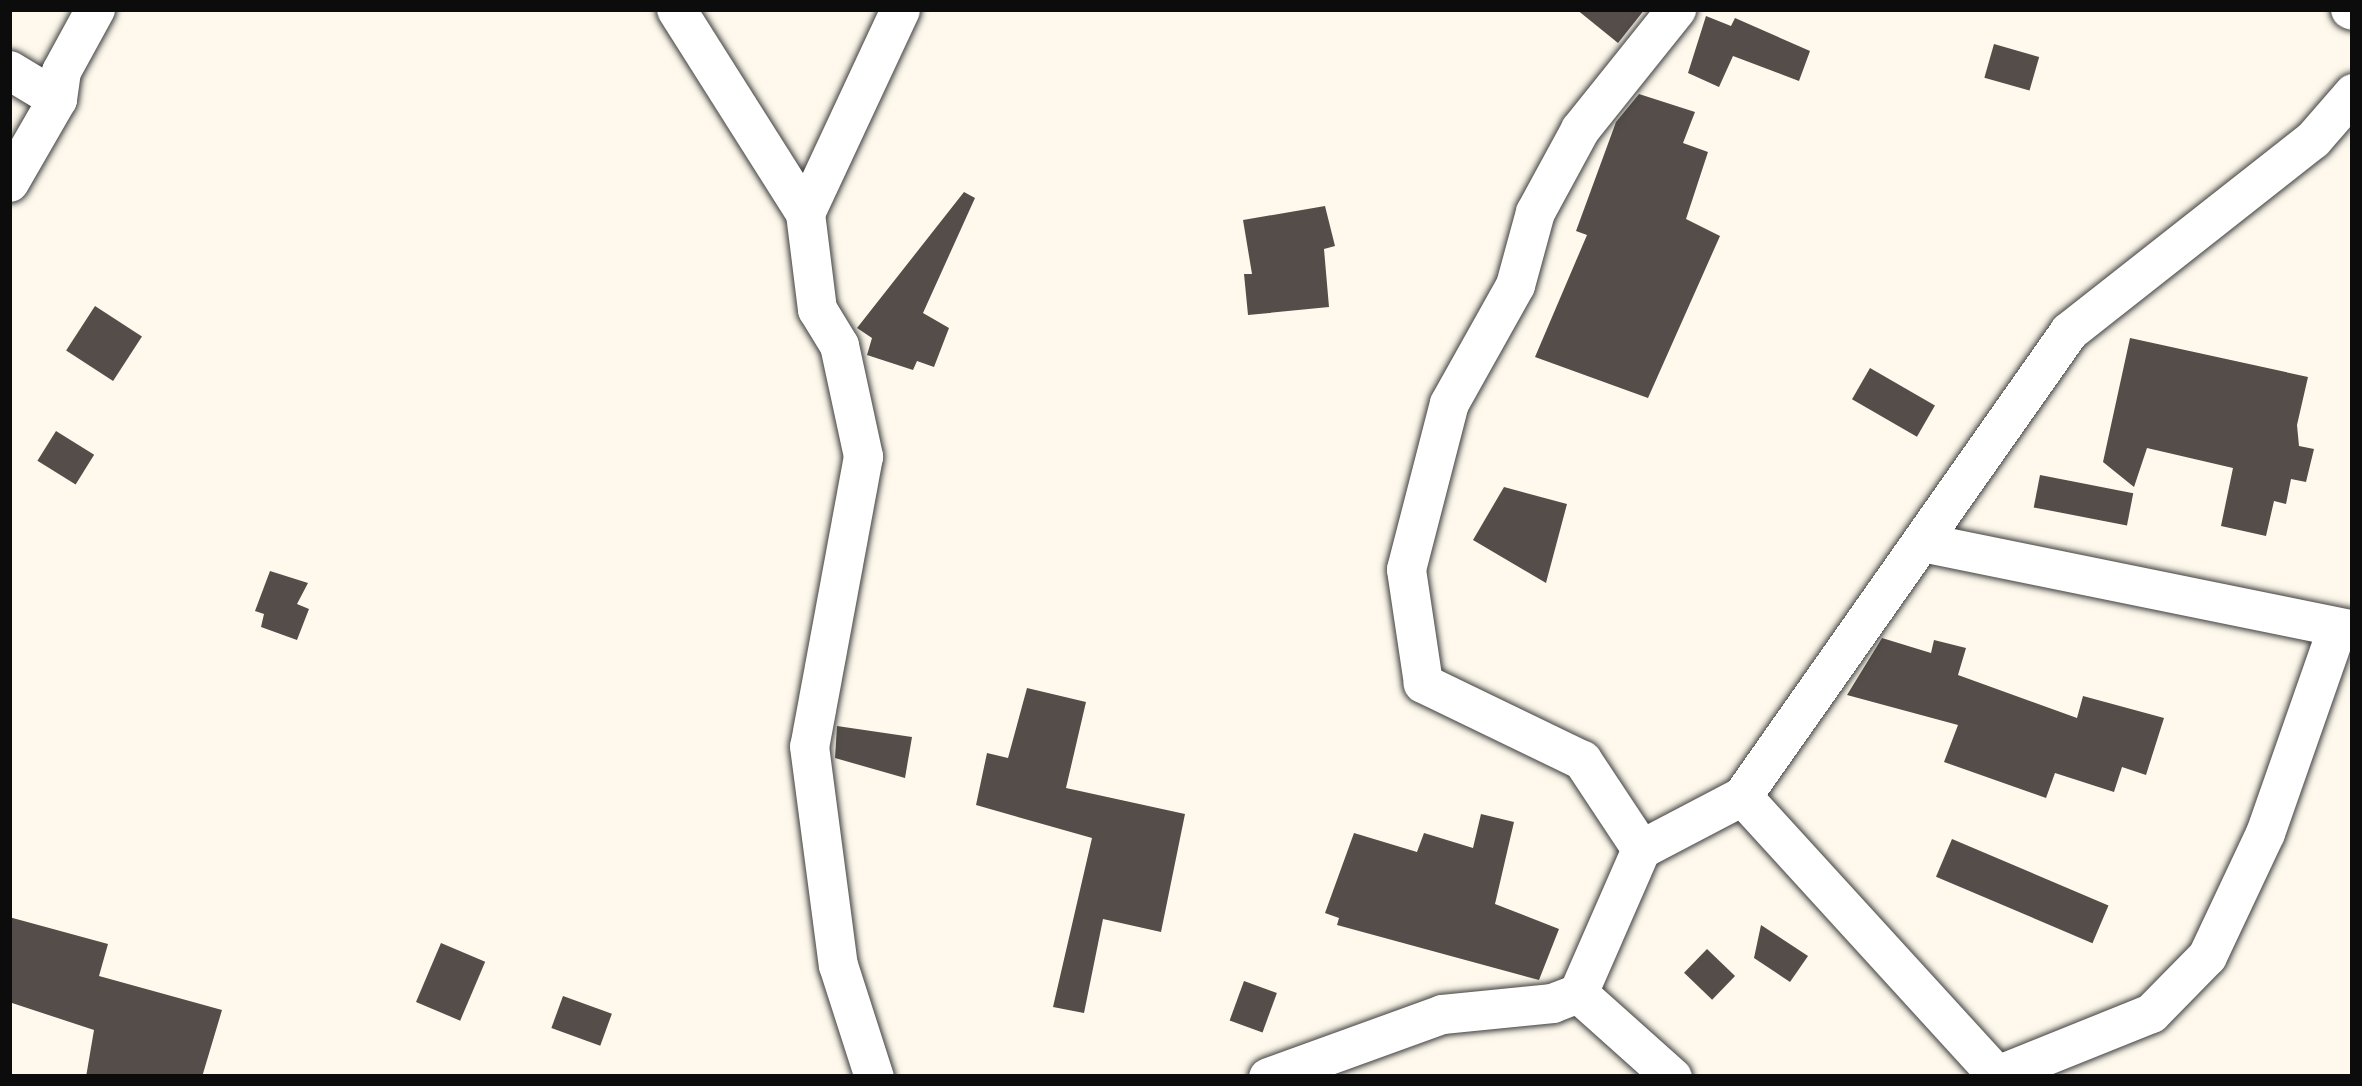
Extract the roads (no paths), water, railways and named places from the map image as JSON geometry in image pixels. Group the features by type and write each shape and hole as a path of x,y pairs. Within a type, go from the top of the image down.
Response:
{"street":[{"path":"9,182 58,99 61,71 95,9"},
{"path":"676,9 805,213 817,309 839,345 863,456 809,746 838,965 874,1077"},
{"path":"805,213 900,9"},
{"path":"1641,849 1582,760 1423,683 1406,569 1449,403 1516,285 1534,212 1580,129 1676,9"},
{"path":"9,70 58,99"},
{"path":"1578,993 1641,849 1742,796 1922,542 1950,491 2069,331 2313,139 2353,93"},
{"path":"1742,796 1994,1076 2151,1013 2206,956 2265,833 2345,629 1922,542"},
{"path":"1268,1077 1442,1014 1578,993"},
{"path":"1578,993 1672,1077"}]}
